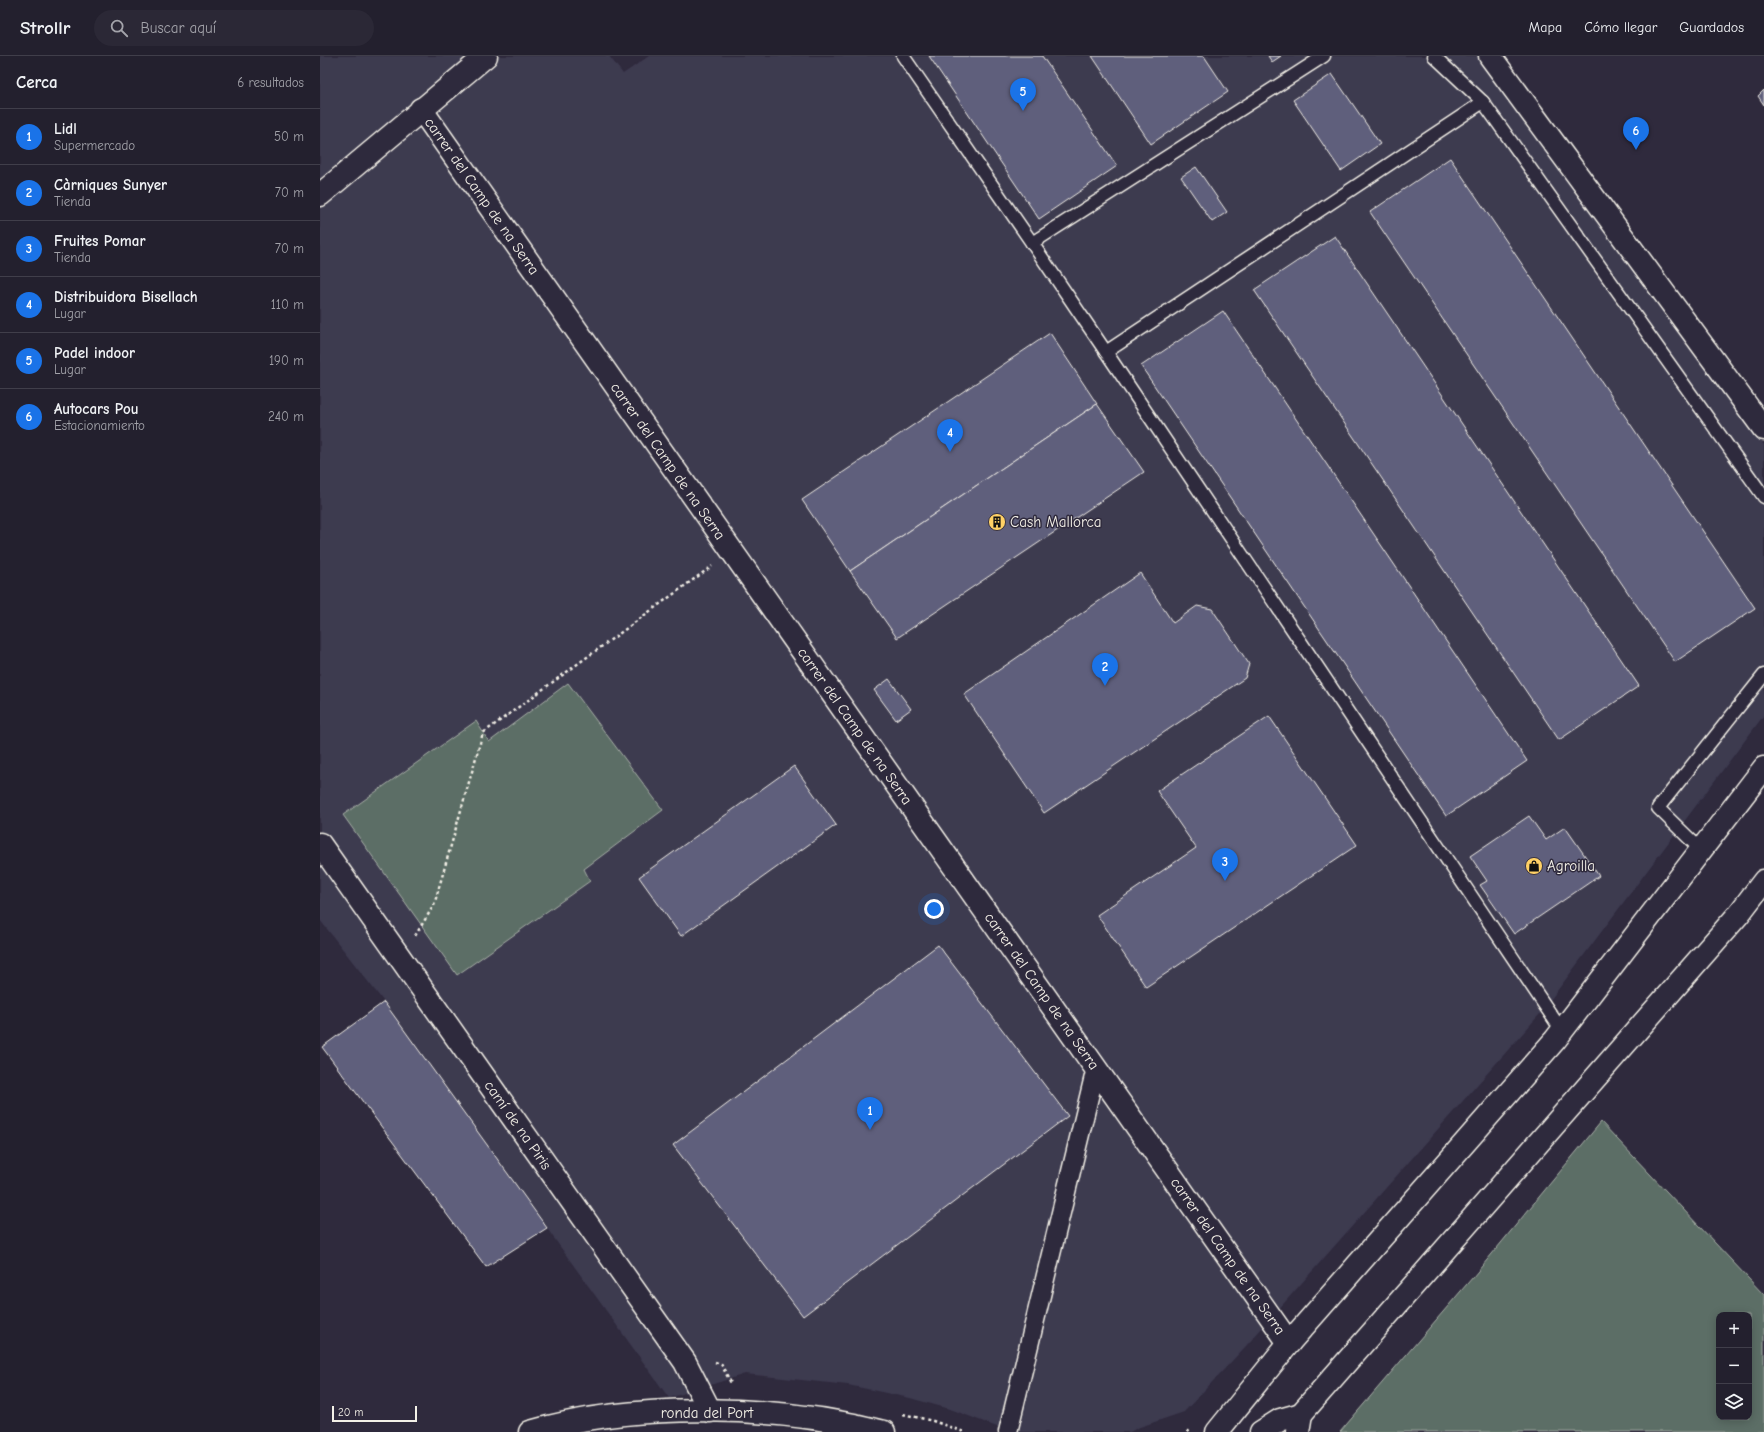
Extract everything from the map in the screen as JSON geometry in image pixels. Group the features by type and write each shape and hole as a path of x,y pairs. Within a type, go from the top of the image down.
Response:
{"street":[{"path":"320,196 421,109 486,56"},
{"path":"1490,56 1764,429"},
{"name":"carrer del Camp de na Serra","path":"421,109 1289,1342"},
{"path":"1217,1432 1289,1342 1562,1031 1764,768"},
{"name":"camí de na Piris","path":"320,844 685,1362 710,1411"},
{"path":"1261,1432 1280,1420 1300,1423 1733,921 1764,881"},
{"path":"1008,1432 1096,1068"},
{"name":"ronda del Port","path":"530,1432 583,1418 647,1413 710,1411 777,1414 830,1420 884,1432"}],"lane":[{"path":"903,56 1106,352 1562,1031"},
{"path":"1032,243 1324,56"},
{"path":"1434,56 1483,102 1764,497"},
{"path":"1106,352 1483,102"},
{"path":"1701,850 1658,808 1764,676"}],"path":[{"path":"396,952 416,935 434,905 483,733 732,552"}],"shaded area":[{"path":"320,56 609,56 623,74 649,56 1486,56 1764,445 1764,715 1539,1015 1246,1346 1184,1412 1137,1428 1130,1432 1010,1432 953,1410 910,1398 848,1385 745,1374 669,1398 384,1002 320,920"}],"green space":[{"path":"568,683 663,810 584,869 590,881 457,975 343,815 476,721 489,742"},
{"path":"1601,1122 1764,1295 1764,1432 1340,1432 1473,1277"}],"building":[{"path":"929,56 1042,56 1117,166 1039,219"},
{"path":"1092,56 1204,56 1228,92 1151,144"},
{"path":"1268,56 1281,56 1272,62"},
{"path":"1332,74 1380,144 1341,171 1293,100"},
{"path":"1764,90 1764,105 1758,96"},
{"path":"1450,158 1755,608 1675,662 1370,212"},
{"path":"1196,167 1227,212 1212,222 1181,177"},
{"path":"1335,236 1639,686 1559,740 1254,290"},
{"path":"1223,311 1527,761 1446,816 1141,366"},
{"path":"1050,333 1097,404 850,571 802,500"},
{"name":"Cash Mallorca","path":"1097,404 1144,472 897,638 850,571"},
{"path":"1140,573 1173,623 1197,606 1212,609 1249,664 1245,678 1044,813 964,694"},
{"path":"889,679 911,709 896,720 874,690"},
{"path":"1269,716 1357,845 1146,987 1097,915 1196,848 1157,791"},
{"path":"794,766 836,825 681,936 639,877"},
{"name":"Agroilla","path":"1529,816 1546,840 1565,827 1599,876 1514,934 1480,885 1487,881 1470,856"},
{"path":"938,945 1068,1116 803,1316 673,1145"},
{"path":"384,1002 547,1228 486,1267 322,1047"}],"place":[{"name":"Padel indoor","path":"1023,111"},
{"name":"Autocars Pou","path":"1636,150"},
{"name":"Distribuidora Bisellach","path":"950,452"},
{"name":"Cash Mallorca","path":"997,522"},
{"name":"Càrniques Sunyer","path":"1105,686"},
{"name":"Agroilla","path":"1534,866"},
{"name":"Fruites Pomar","path":"1225,881"},
{"name":"Lidl","path":"870,1130"}]}
